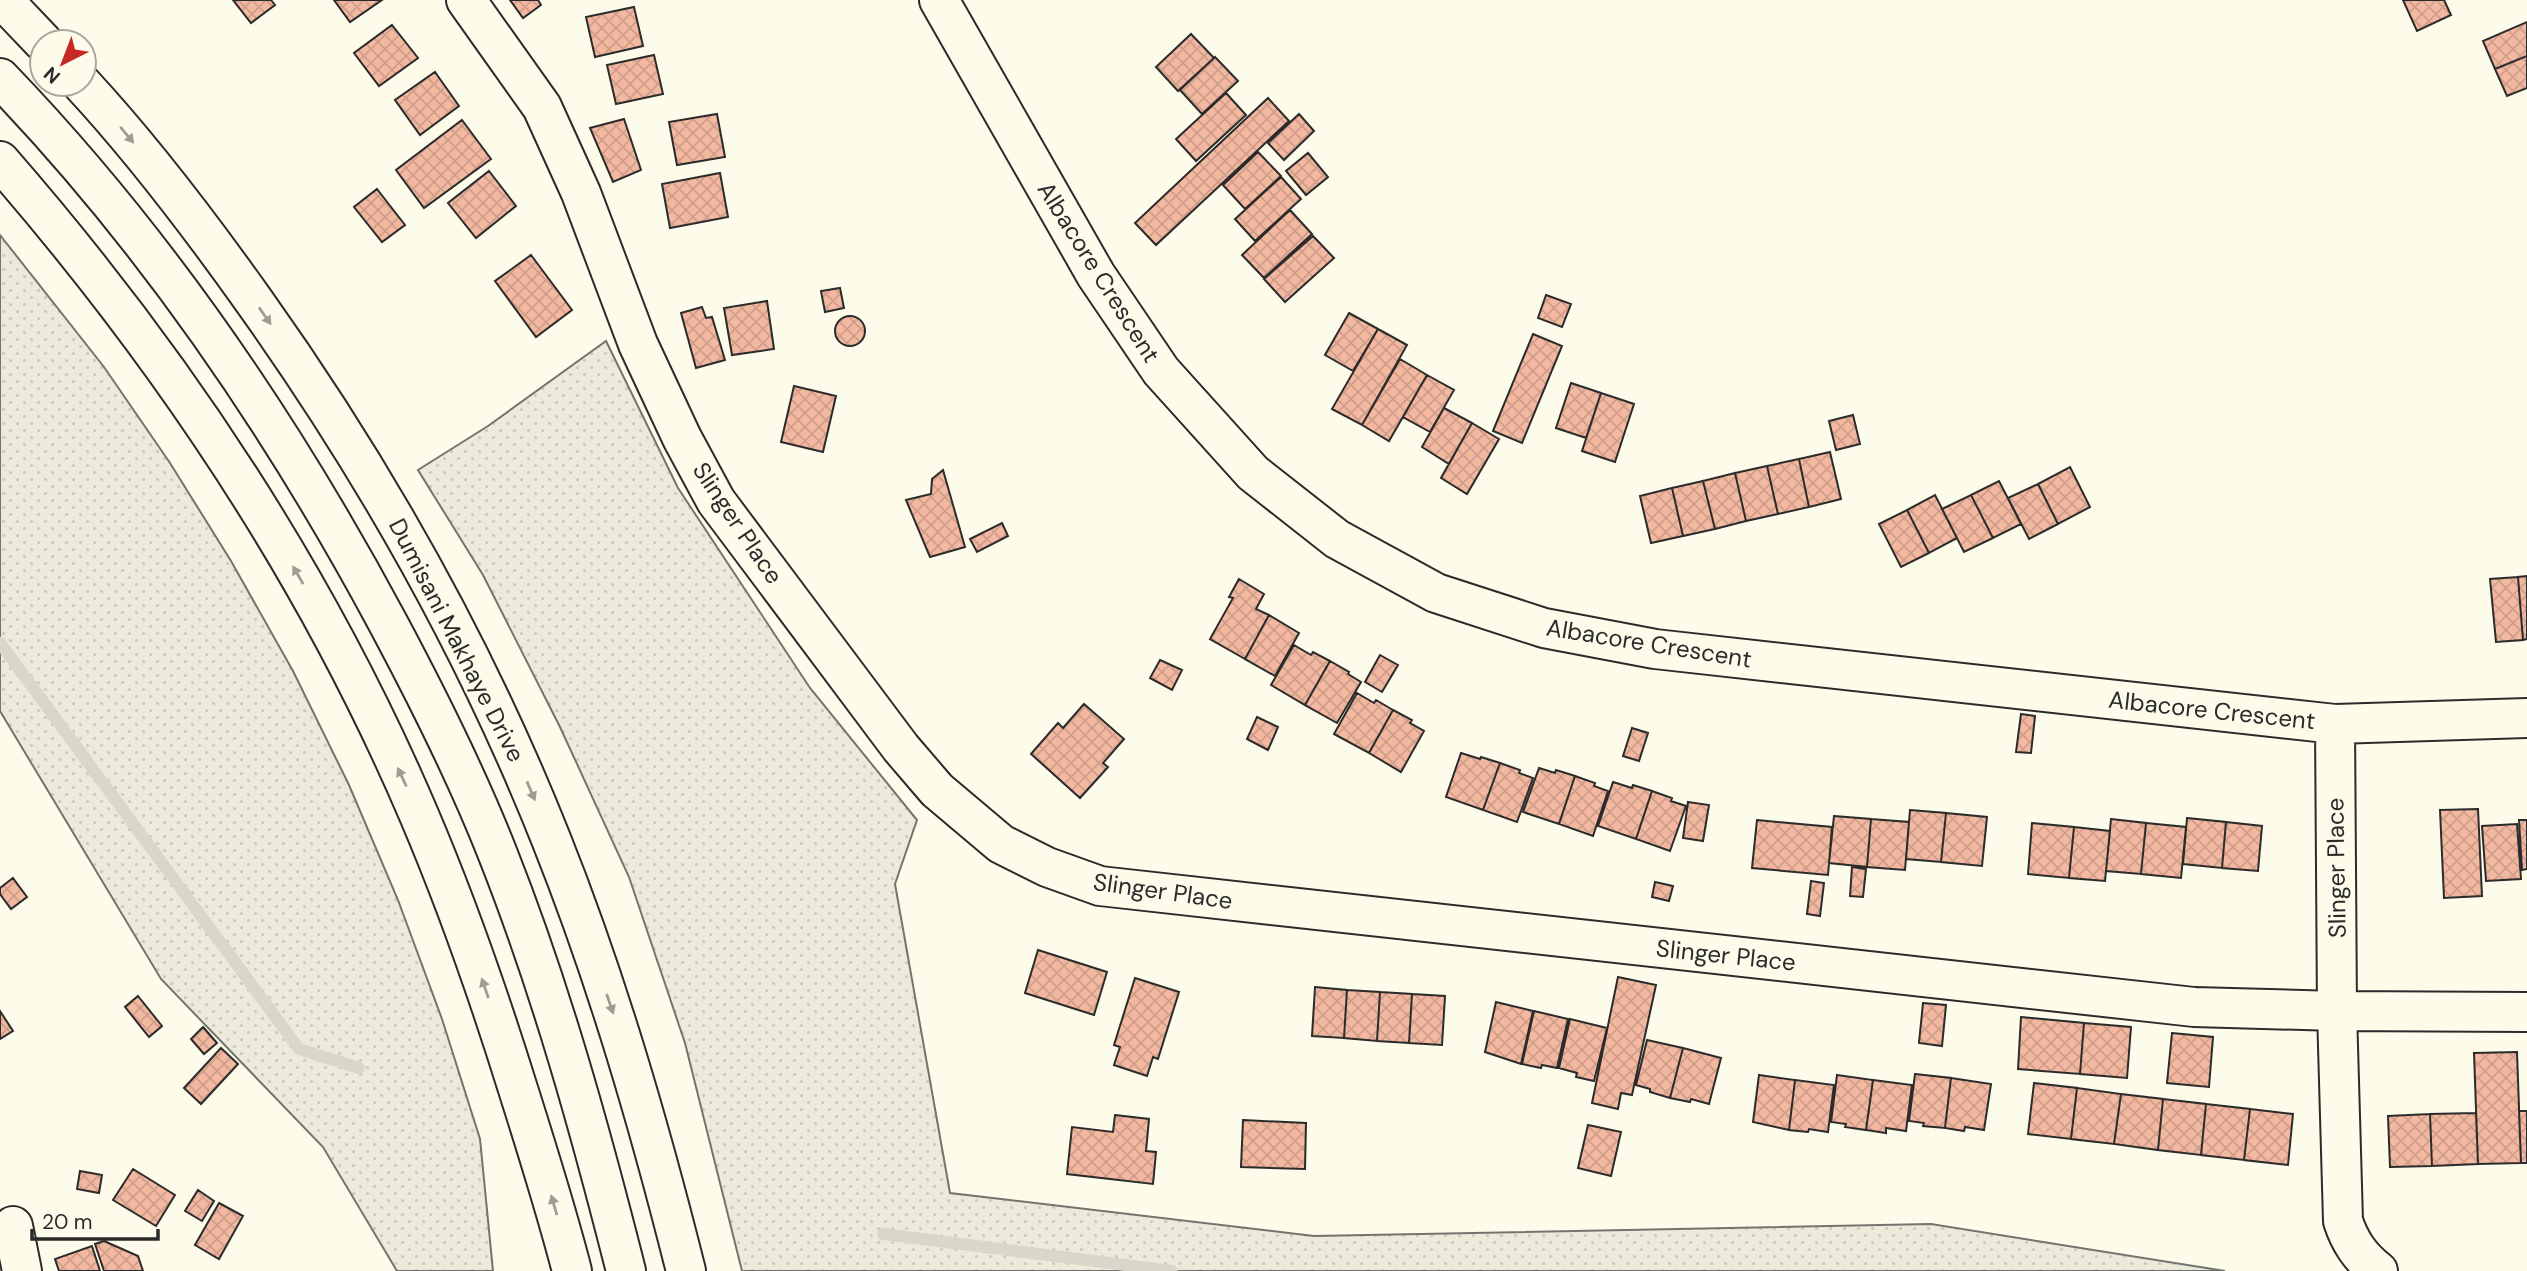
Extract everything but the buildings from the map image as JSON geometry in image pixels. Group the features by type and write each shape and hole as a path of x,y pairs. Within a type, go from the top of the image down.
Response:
{"street":[{"path":"4,0 30,28"},
{"name":"Slinger Place","path":"466,0 542,107 582,193 638,344 682,438 716,501 901,748 937,790 1001,844 1047,867 1100,886 2194,1007 2527,1012"},
{"name":"Albacore Crescent","path":"939,0 1096,275 1161,371 1254,473 1337,539 1436,593 1544,628 1655,649 2335,724 2527,718"},
{"path":"0,78 111,204 206,329 291,454 341,536 404,652 497,850 544,981 588,1120 626,1271"},
{"name":"Dumisani Makhaye Drive","path":"94,98 154,166 285,344 400,526 454,628 518,759 590,942 624,1046 686,1271"},
{"path":"0,161 57,227 178,386 295,569 334,639 418,812 458,911 539,1154 572,1271"},
{"name":"Slinger Place","path":"2335,724 2337,1011"},
{"path":"2337,1011 2343,1221 2348,1237 2358,1252 2378,1271"},
{"path":"13,1226 22,1271"}],"shaded area":[{"path":"0,235 104,367 170,463 231,561 293,671 349,785 398,900 442,1019 480,1139 493,1271 397,1271 323,1147 161,979 0,711"},
{"path":"606,341 678,488 810,688 917,820 895,884 950,1193 1314,1236 1931,1224 2225,1271 742,1271 685,1043 629,877 560,727 483,575 418,470 488,426"}],"waterway":[{"path":"0,643 299,1049 359,1068"},
{"path":"883,1234 1172,1271"}]}
